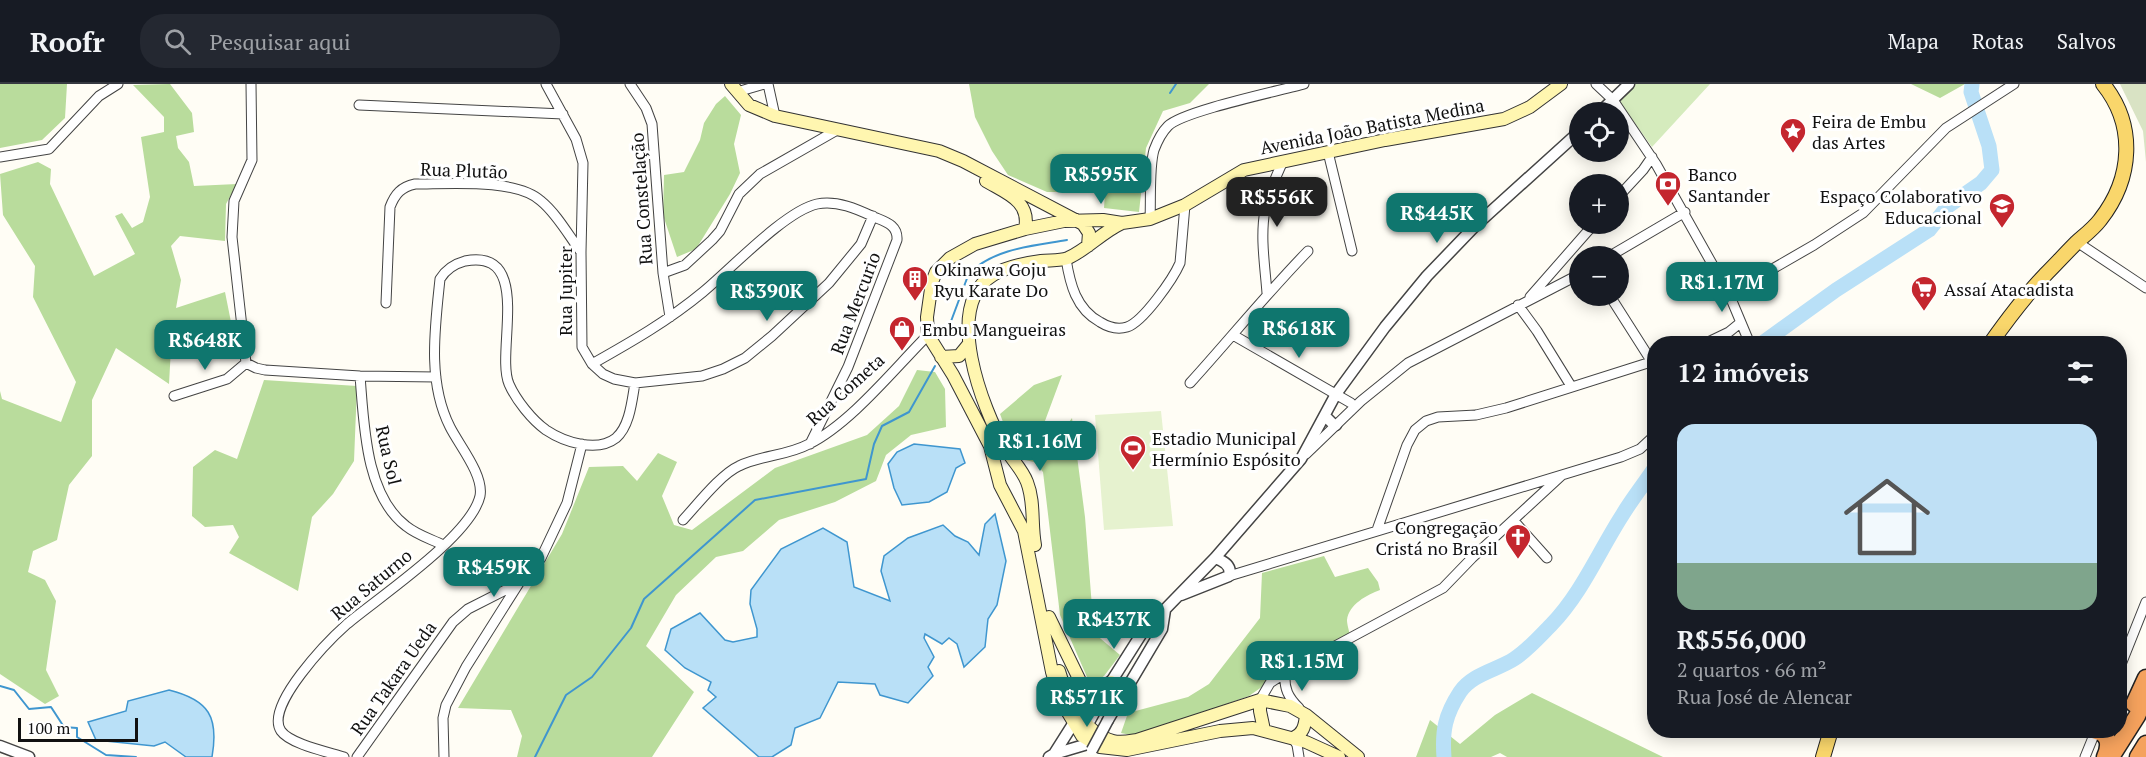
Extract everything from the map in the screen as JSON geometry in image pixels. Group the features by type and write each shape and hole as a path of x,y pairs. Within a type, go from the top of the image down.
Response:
{"highway":[{"path":"2127,718 2146,678"},
{"path":"2127,732 2146,696"},
{"path":"2105,757 2109,745 2107,738"},
{"path":"2111,757 2123,738"},
{"path":"2138,757 2146,744"}],"main road":[{"name":"Avenida João Batista Medina","path":"1088,246 1114,226 1150,219 1185,205 1244,170 1504,118 1530,107 1561,84"},
{"path":"1996,336 2028,295 2077,242 2098,223 2111,204 2124,173 2128,145 2117,106 2103,84"},
{"name":"Avenida João Batista Medina","path":"734,88 749,105 775,116 957,158 1077,220"},
{"name":"Avenida João Batista Medina","path":"918,148 984,180 1022,204 1025,212 1025,229 1077,220 1122,223"},
{"path":"1077,220 1088,228 1088,246 1066,259 1042,261 1010,268 992,275 983,283 970,312 968,345 980,392 1005,448 1023,472 1032,498 1032,532 1060,674 1075,706 1088,724 1110,741 1137,740 1260,700 1290,706 1306,715 1358,757"},
{"path":"1025,229 975,244 958,252 942,264 936,272 929,291 928,335 953,375 990,446 1000,485 1024,531 1052,672 1061,701 1073,724 1091,750 1127,750 1243,728 1264,730 1293,738 1339,757"},
{"path":"941,357 959,357 968,345"},
{"path":"1000,485 1002,474 1008,469 1013,468 1023,472"},
{"path":"1049,617 1082,685 1091,690 1111,682"},
{"path":"1260,700 1264,730"},
{"path":"1293,738 1299,736 1305,727 1306,715"},
{"path":"1823,757 1829,738"}],"street":[{"path":"0,157 49,149 99,96 118,84"},
{"path":"246,363 232,237 232,218 234,201 252,160 251,84"},
{"name":"Rua Jupiter","path":"546,84 576,139 583,163 581,340 583,351 592,364"},
{"name":"Rua Constelação","path":"630,84 646,108 652,124 663,273 670,317"},
{"path":"734,88 766,84 775,116"},
{"path":"1150,219 1154,152 1159,138 1168,126 1180,118 1304,84"},
{"path":"1596,84 1613,100 1652,157 1685,212 1729,294 1746,336"},
{"path":"1613,100 1629,84"},
{"path":"1729,294 1814,245 1863,213 1930,143 1960,118 2014,84"},
{"path":"359,105 563,114"},
{"path":"663,273 685,265 712,240 720,231 739,194 760,174 837,130"},
{"path":"1301,459 1336,394 1427,276 1475,226 1569,141"},
{"path":"1328,152 1352,251"},
{"path":"1629,185 1652,157"},
{"path":"1267,293 1263,223 1271,190 1283,161"},
{"name":"Rua Plutão","path":"386,303 390,207 396,194 408,185 503,186 528,192 544,203 581,252"},
{"path":"829,203 873,216 861,244 829,283 745,358 702,376 635,383 614,379 603,374 592,364 654,329 703,292 799,211 816,204 829,203"},
{"path":"1066,259 1069,279 1080,304 1092,318 1108,327 1119,329 1128,327 1145,312 1176,272 1180,263 1185,205"},
{"path":"1627,246 1685,212"},
{"name":"Rua Mercurio","path":"810,444 848,367 897,240 896,229 891,224 873,216"},
{"path":"1523,303 1585,234"},
{"path":"2077,242 2146,288"},
{"path":"1190,383 1267,293 1308,251"},
{"name":"Rua Saturno","path":"344,757 309,746 285,735 278,724 282,705 298,679 336,635 397,586 456,533 479,500 480,489 475,471 449,426 439,397 436,377 436,326 440,279 448,268 461,262 476,261 490,264 500,271 506,283 508,382 523,406 545,429 562,438 582,444 605,444 615,439 622,431 635,383"},
{"path":"1088,724 1142,633 1206,568 1301,459 1354,406 1408,363 1569,280"},
{"path":"1523,303 1537,331 1571,386"},
{"path":"1617,306 1647,353"},
{"path":"1726,336 1740,323"},
{"path":"1721,336 1729,332"},
{"name":"Rua Cometa","path":"682,520 737,466 795,451 810,444 848,416 928,335"},
{"path":"1233,335 1354,406"},
{"name":"Rua Cometa","path":"910,353 925,349 933,350 941,357"},
{"path":"246,363 261,369 360,376 436,377"},
{"path":"174,396 227,379 246,363"},
{"path":"1377,530 1407,445 1415,429 1426,421 1438,417 1476,415 1506,408 1647,364"},
{"name":"Rua Sol","path":"360,376 369,450 379,492 387,506 407,528 443,545"},
{"path":"1325,416 1336,425"},
{"path":"1179,596 1229,576 1621,457 1640,449 1647,442"},
{"path":"444,757 443,718 446,705 466,667 519,583 540,558 567,503 582,444"},
{"path":"1260,700 1270,683 1443,588 1563,474"},
{"path":"1514,521 1547,558"},
{"path":"1215,558 1228,565 1229,576"},
{"path":"1206,568 1211,584"},
{"name":"Rua Takara Ueda","path":"357,757 453,622 468,609 519,583"},
{"path":"2127,650 2146,602"},
{"path":"1052,755 1091,750 1162,629 1165,610"},
{"path":"1142,633 1162,629"},
{"path":"1285,674 1284,686 1287,695 1306,715"},
{"path":"1052,755 1073,724"},
{"path":"1293,738 1299,757"},
{"path":"2085,757 2093,738"},
{"path":"0,746 29,757"}],"green space":[{"path":"0,84 67,84 65,118 42,140 0,148"},
{"path":"170,84 192,113 194,132 176,136 178,148 189,162 194,186 237,184 226,204 225,241 180,236 171,246 181,280 176,308 225,292 232,327 171,348 169,384 116,348 92,400 92,456 69,485 57,540 33,551 28,572 45,580 56,601 46,670 59,696 45,704 0,674 0,391 2,399 61,422 76,382 33,297 35,266 3,215 0,174 38,162 51,169 50,184 94,276 135,254 115,216 122,213 132,228 143,222 150,197 141,137 164,132 164,117 133,85"},
{"path":"969,84 1209,84 1190,103 1163,111 1146,148 1139,212 1104,208 1105,193 1114,178 1107,172 1075,192 1047,192 1008,175 992,151 975,117"},
{"path":"1634,84 1710,84 1652,147 1629,115 1629,102 1619,101"},
{"path":"1911,84 1965,84 1940,98"},
{"path":"2120,84 2146,84 2146,162 2143,131"},
{"path":"725,96 741,115 734,144 740,173 730,194 696,249 677,257 663,215 664,175 684,172 700,140 704,123 716,104"},
{"path":"917,370 935,372 945,389 946,427 911,435 886,455 876,481 835,502 779,520 743,551 716,557 676,595 646,646 694,692 652,757 517,757 522,736 511,710 458,708 562,534 589,467 623,466 637,481 658,453 677,462 662,496 674,525 692,530 775,468 867,435 899,406"},
{"path":"1062,375 1042,429 1053,436 1059,436 1072,418 1085,517 1094,633 1120,655 1104,676 1097,681 1087,677 1060,615 1043,472 1034,462 1020,459 1012,446 1000,414 1034,385"},
{"path":"264,380 357,386 354,461 333,494 312,517 298,591 229,553 239,537 233,525 205,527 192,516 193,467 215,450 237,459"},
{"name":"Estadio Municipal Hermínio Espósito","path":"1161,411 1173,526 1104,530 1095,415"},
{"path":"1324,556 1335,577 1368,568 1378,582 1380,590 1359,601 1348,614 1350,635 1293,665 1249,696 1135,736 1121,733 1128,713 1188,697 1209,684 1260,618 1262,573"},
{"path":"1063,657 1072,683 1082,691 1097,694 1083,709 1067,681"},
{"path":"1532,693 1663,757 1507,757 1500,753 1491,757 1416,757 1430,720 1460,744 1495,715"}],"water":[{"path":"914,444 960,449 965,463 956,468 947,492 929,502 902,505 894,488 888,464 897,452"},
{"path":"995,514 1006,561 997,605 988,619 985,647 964,667 957,644 949,638 942,644 925,634 924,638 934,657 928,667 933,676 908,703 880,695 875,684 838,682 820,718 795,728 791,745 772,757 759,757 703,708 716,697 708,690 711,682 685,668 665,650 671,629 700,613 725,640 733,642 757,637 750,604 751,590 781,549 823,528 847,542 854,587 890,601 881,571 884,556 908,538 943,525 955,536 968,542 979,555 985,524"},
{"path":"169,690 194,699 208,712 214,731 212,757 186,757 165,742 154,746 96,740 88,722 126,711 128,701"}],"waterway":[{"path":"1170,93 1176,84"},
{"path":"1772,336 1836,290 1929,230 1948,206 1981,183 1992,170 1989,146 1971,92 1972,84"},
{"path":"947,332 969,273 1003,253 1028,246 1067,240"},
{"path":"535,757 566,695 592,677 631,628 644,599 755,500 866,479 874,444 882,426 909,412 935,366"},
{"path":"1444,757 1446,723 1460,692 1471,681 1519,655 1562,613 1647,479"},
{"path":"0,686 14,690 29,709 51,707 64,727 77,728 77,737 106,755 136,757"}],"place":[{"name":"Feira de Embu das Artes","path":"1793,154"},
{"name":"Banco Santander","path":"1668,207"},
{"name":"Espaço Colaborativo Educacional","path":"2002,229"},
{"name":"Okinawa Goju Ryu Karate Do","path":"915,302"},
{"name":"Assaí Atacadista","path":"1924,312"},
{"name":"Embu Mangueiras","path":"902,352"},
{"name":"Estadio Municipal Hermínio Espósito","path":"1133,471"},
{"name":"Congregação Cristá no Brasil","path":"1518,560"}]}
